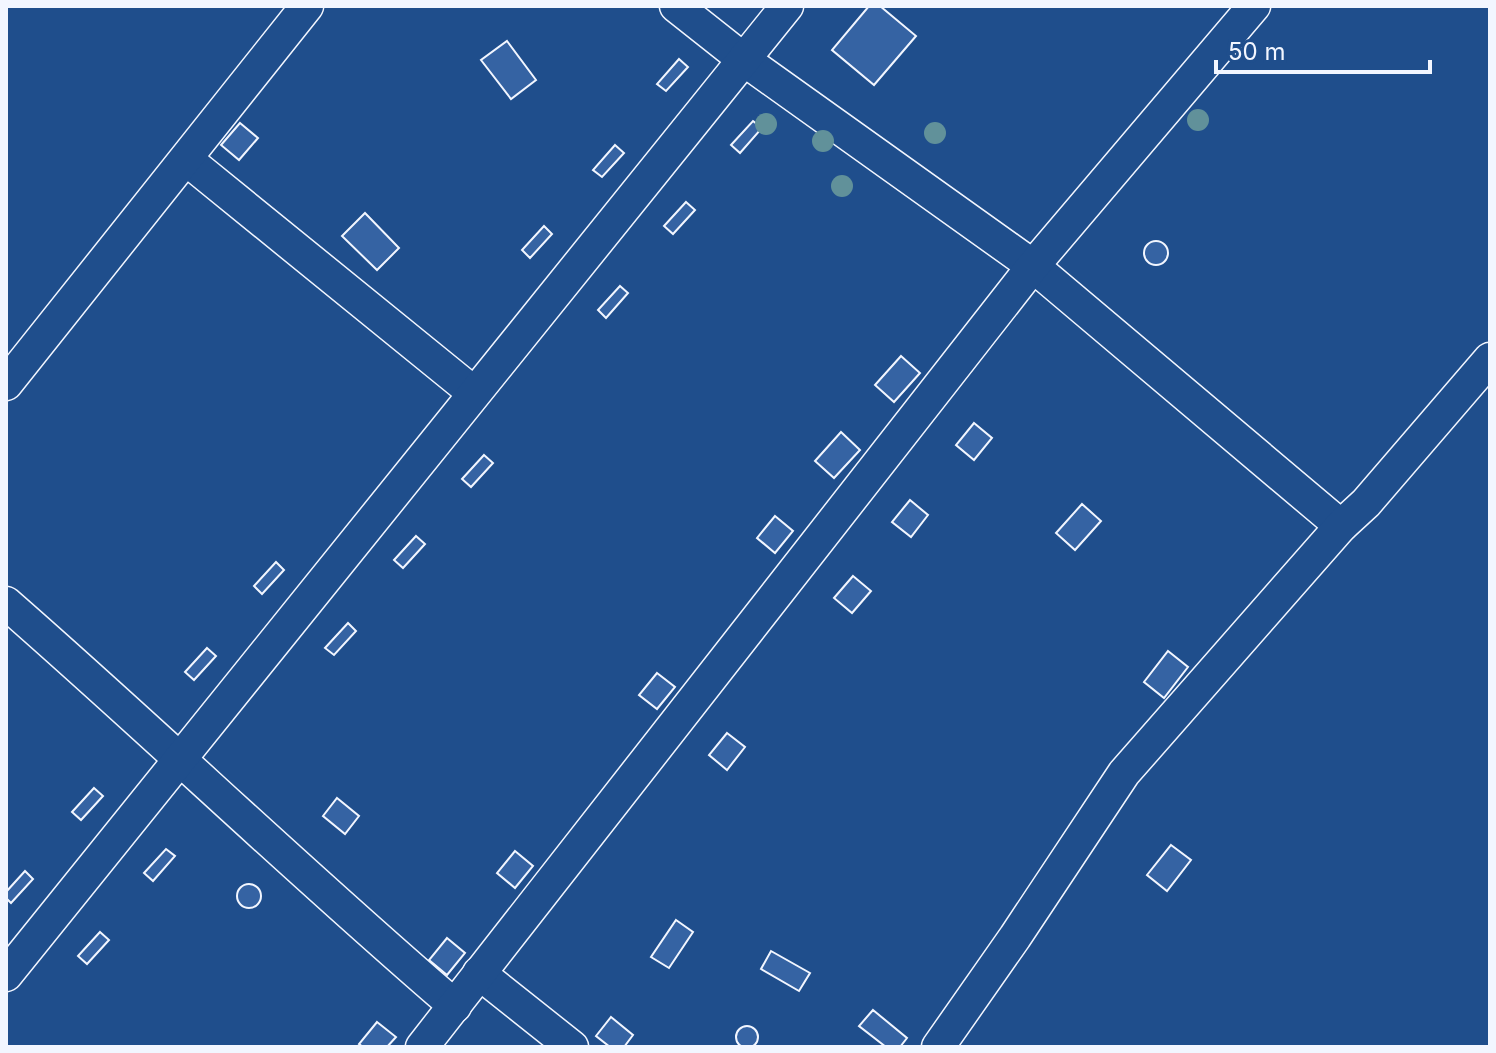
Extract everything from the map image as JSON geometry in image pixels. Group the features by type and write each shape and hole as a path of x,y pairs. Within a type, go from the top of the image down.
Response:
{"street":[{"path":"6,384 307,6"},
{"path":"676,6 743,59 1033,266 1341,526"},
{"path":"6,975 787,6"},
{"path":"422,1047 1033,266 1254,6"},
{"path":"186,159 474,393"},
{"path":"938,1047 1124,773 1341,526 1366,503 1490,359"},
{"path":"6,603 455,1006"},
{"path":"479,973 572,1047"}],"building":[{"path":"869,6 880,6 916,36 874,85 832,50"},
{"path":"507,41 536,80 511,99 481,60"},
{"path":"679,59 688,67 666,91 657,84"},
{"path":"753,121 762,128 740,153 731,145"},
{"path":"240,123 258,138 239,160 221,145"},
{"path":"615,145 624,153 602,177 593,170"},
{"path":"686,202 695,210 673,234 664,226"},
{"path":"365,213 399,248 377,270 342,236"},
{"path":"544,226 552,234 530,258 522,250"},
{"path":"1156,241 1164,245 1168,253 1164,261 1156,265 1148,261 1144,253 1148,245"},
{"path":"620,286 628,293 606,318 598,310"},
{"path":"901,356 920,373 894,402 875,385"},
{"path":"974,423 992,438 974,460 956,445"},
{"path":"841,432 860,450 834,478 815,461"},
{"path":"484,455 493,463 471,487 462,479"},
{"path":"910,500 928,515 911,537 892,522"},
{"path":"1082,504 1101,521 1075,550 1056,533"},
{"path":"775,516 793,531 775,553 757,538"},
{"path":"416,536 425,544 403,568 394,560"},
{"path":"276,562 284,570 262,594 254,586"},
{"path":"853,576 871,591 852,613 834,598"},
{"path":"348,623 356,631 334,655 325,648"},
{"path":"207,648 216,656 194,680 185,672"},
{"path":"1168,651 1188,667 1164,698 1144,682"},
{"path":"657,673 675,687 657,709 639,695"},
{"path":"727,733 745,747 727,770 709,755"},
{"path":"94,788 103,796 81,820 72,812"},
{"path":"337,798 359,816 345,834 323,816"},
{"path":"1171,845 1191,860 1167,891 1147,875"},
{"path":"166,849 175,856 153,881 144,873"},
{"path":"515,851 533,866 515,888 497,873"},
{"path":"25,871 33,879 11,903 6,898 6,892"},
{"path":"249,884 257,888 261,896 257,904 249,908 241,904 237,896 241,888"},
{"path":"676,920 693,932 669,968 651,957"},
{"path":"100,932 109,940 87,964 78,956"},
{"path":"447,938 465,953 447,975 429,960"},
{"path":"771,951 810,973 799,991 761,969"},
{"path":"873,1010 907,1038 900,1047 886,1047 859,1026"},
{"path":"611,1017 633,1035 624,1047 610,1047 596,1036"},
{"path":"377,1022 396,1037 387,1047 363,1047 359,1044"},
{"path":"747,1026 755,1029 758,1037 755,1045 747,1048 739,1045 736,1037 739,1029"}]}
